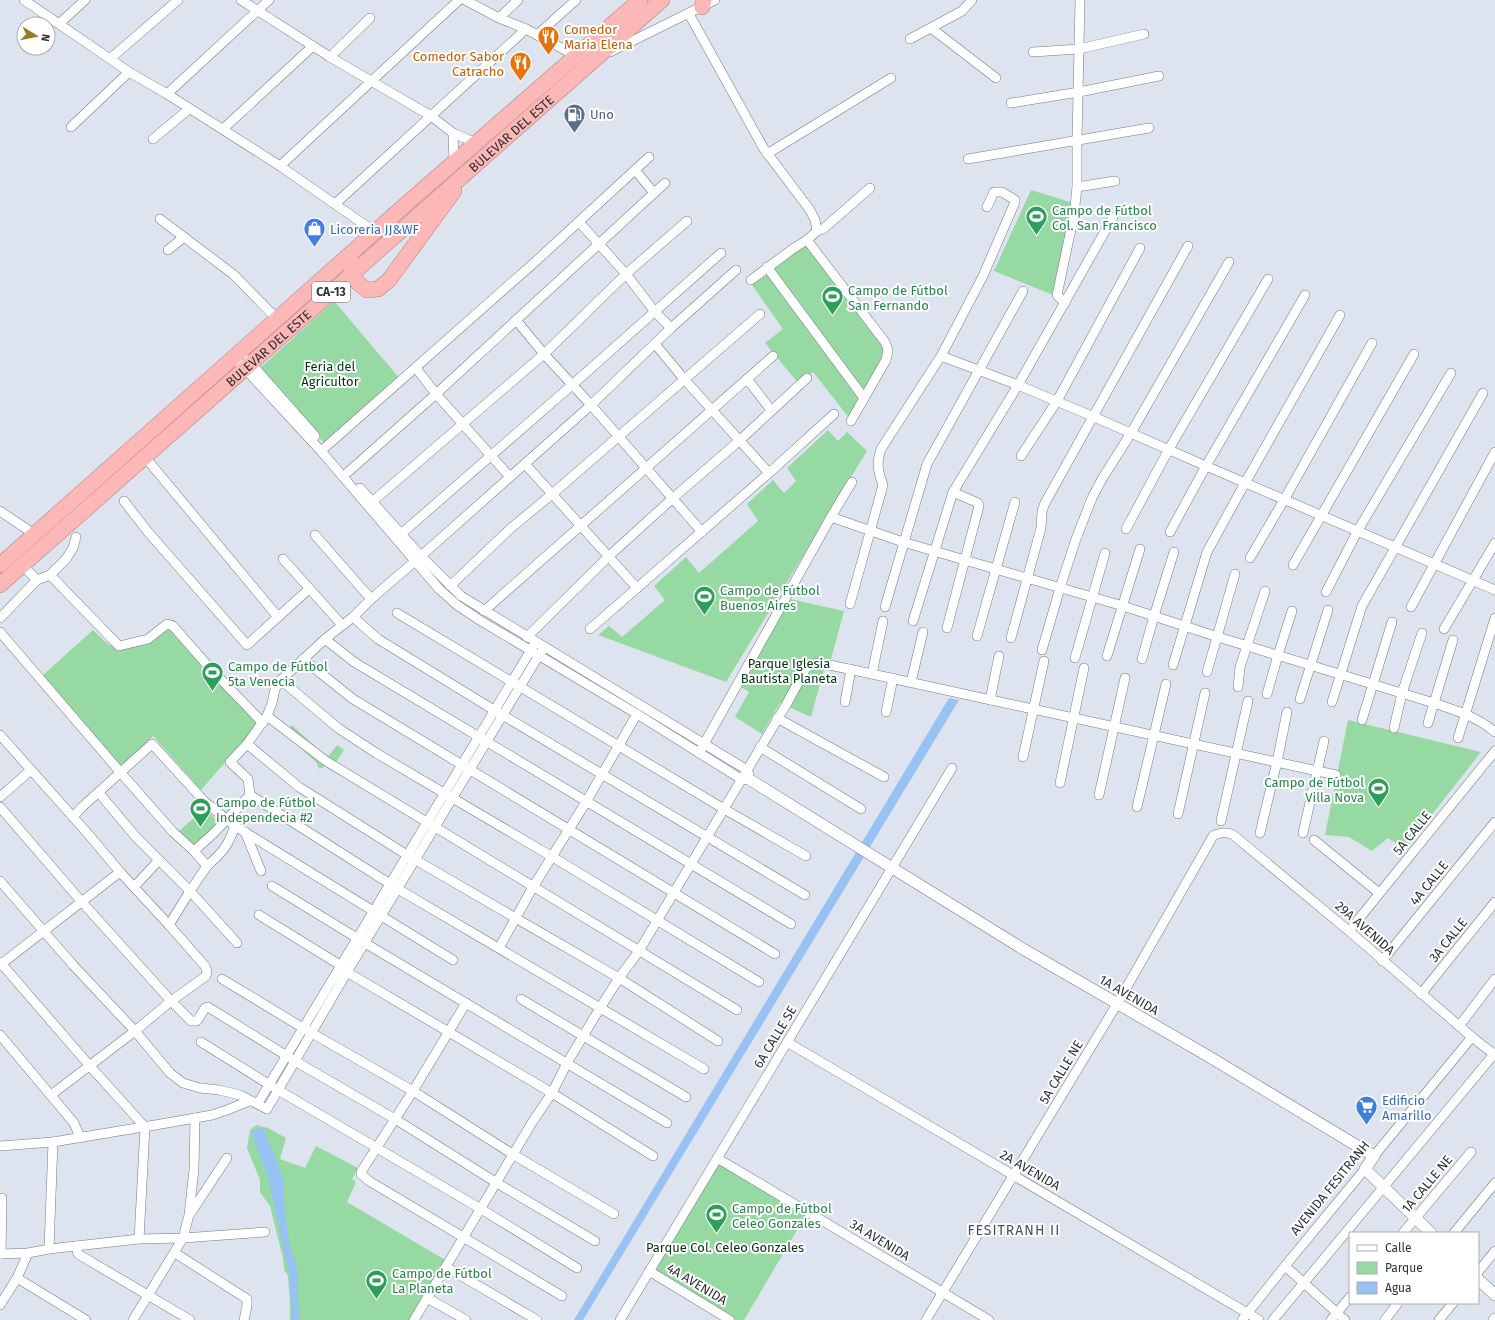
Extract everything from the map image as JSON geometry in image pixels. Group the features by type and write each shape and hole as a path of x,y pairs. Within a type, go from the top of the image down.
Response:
{"highway":[{"name":"BULEVAR DEL ESTE","path":"0,585 145,456 243,360 277,319 640,0"},
{"name":"BULEVAR DEL ESTE","path":"0,564 243,360 351,273 662,0"},
{"path":"412,199 404,216 361,256 351,273 358,283 367,290 378,289 389,280 469,169"}],"street":[{"path":"24,0 111,58 129,72 167,94 280,166 375,232"},
{"path":"58,24 85,0"},
{"path":"111,58 178,0"},
{"path":"241,0 330,57 431,116 453,133 476,143"},
{"path":"167,94 269,0"},
{"path":"280,166 459,0"},
{"path":"465,0 498,18 526,29 576,56"},
{"path":"498,18 518,0"},
{"path":"537,35 576,0"},
{"path":"594,59 715,0"},
{"path":"910,39 962,11 972,0"},
{"path":"1065,303 1058,295 1074,214 1077,187 1080,0"},
{"path":"698,7 767,154 810,210 815,220 817,231"},
{"path":"330,57 370,18"},
{"path":"931,28 996,78"},
{"path":"335,204 526,29"},
{"path":"1033,52 1079,49 1144,34"},
{"path":"223,129 313,46"},
{"path":"71,127 129,72"},
{"path":"1011,102 1078,92 1159,76"},
{"path":"767,154 891,78"},
{"path":"153,139 189,109"},
{"path":"968,159 1149,128"},
{"path":"453,133 454,162"},
{"path":"323,450 579,222 649,156"},
{"path":"635,170 654,193"},
{"path":"1077,187 1115,181"},
{"path":"347,473 436,394 665,183"},
{"path":"751,280 807,240 817,231 823,229 870,188"},
{"path":"850,604 883,486 878,473 878,459 881,449 940,356 983,276 1015,200 1002,192 994,192 987,206"},
{"path":"913,621 953,492 1018,385 1113,217"},
{"path":"160,219 234,275 277,319"},
{"path":"372,502 544,354 626,274 687,221"},
{"path":"579,222 626,274 655,312 671,328"},
{"path":"168,250 184,237"},
{"path":"807,240 885,342 888,350 886,360 851,421"},
{"path":"1011,638 1041,528 1042,511 1045,503 1188,246"},
{"path":"1021,456 1057,401 1140,248"},
{"path":"400,534 572,385 720,253"},
{"path":"1042,650 1076,539 1092,498 1229,262"},
{"path":"767,268 864,398"},
{"path":"194,851 227,820 250,795 248,779 230,762 247,744 265,719 272,703 275,689 281,680 325,639 353,617 371,599 591,405 671,328 736,270"},
{"path":"1126,529 1169,449 1268,279"},
{"path":"885,607 926,464 1023,291"},
{"path":"1170,532 1206,466 1305,295"},
{"path":"450,586 511,528 760,314"},
{"path":"1173,665 1208,552 1245,483 1340,315"},
{"path":"516,320 544,354 619,436 702,532"},
{"path":"1250,558 1372,343"},
{"path":"655,344 684,379 769,473"},
{"path":"1293,565 1414,354"},
{"path":"484,611 773,356"},
{"path":"940,356 1057,401 1357,532 1495,590"},
{"path":"243,360 418,559 461,596 527,637 533,646"},
{"path":"416,368 436,394 510,477"},
{"path":"1326,592 1357,532 1451,373"},
{"path":"527,637 608,557 673,498 740,441 807,378"},
{"path":"747,379 772,410"},
{"path":"1332,702 1362,606 1484,393"},
{"path":"590,629 769,473 834,414"},
{"path":"323,450 347,473 400,534 439,589 457,605 481,621 533,646 699,753 747,780"},
{"path":"1411,607 1495,452"},
{"path":"145,456 278,617"},
{"path":"525,464 551,495 637,588"},
{"path":"699,753 830,517 852,482"},
{"path":"947,628 979,506 978,503 953,492"},
{"path":"124,501 148,532 247,645 309,589"},
{"path":"977,636 1015,502"},
{"path":"0,511 34,534"},
{"path":"830,517 903,542 1123,606 1218,637 1466,713 1484,723 1495,732"},
{"path":"315,535 371,599"},
{"path":"0,618 37,580 50,575 66,559 73,548 76,537"},
{"path":"1444,629 1494,545"},
{"path":"1107,656 1140,549"},
{"path":"1142,659 1174,552"},
{"path":"1075,658 1105,553"},
{"path":"283,559 342,625"},
{"path":"22,565 37,580"},
{"path":"1208,672 1234,574"},
{"path":"50,575 119,646 148,639 167,624 173,626 208,666 265,719 326,761 737,1010"},
{"path":"1238,687 1240,667 1266,591"},
{"path":"1300,699 1328,610"},
{"path":"1267,694 1292,611"},
{"path":"397,613 724,809 806,856"},
{"path":"353,617 378,639 502,715 805,895"},
{"path":"1458,738 1495,618"},
{"path":"872,674 883,621"},
{"path":"1362,720 1392,622"},
{"path":"0,632 120,773 173,832 194,851 207,866"},
{"path":"911,682 923,632"},
{"path":"1394,728 1402,694 1422,633"},
{"path":"325,639 354,662 791,924"},
{"path":"1428,723 1453,640"},
{"path":"0,881 43,932 135,1031 170,1073 183,1083 240,1096 267,1109 348,972 361,941 394,886 407,855 533,646"},
{"path":"541,651 705,744 747,770"},
{"path":"394,886 415,860 541,651"},
{"path":"990,700 1000,656"},
{"path":"303,659 352,699 776,954"},
{"path":"1023,757 1044,661"},
{"path":"414,1320 533,1121 552,1093 567,1063 600,1008 639,950 724,809 747,780 747,770 806,668 809,666 820,663 851,669 1336,775"},
{"path":"1060,783 1072,718 1084,668"},
{"path":"845,702 851,669"},
{"path":"886,712 893,678"},
{"path":"1099,796 1125,678"},
{"path":"281,680 338,728 376,753 551,856 759,982"},
{"path":"1137,806 1166,684"},
{"path":"1178,814 1205,693"},
{"path":"1221,821 1248,701"},
{"path":"1260,833 1287,712"},
{"path":"499,948 551,856 586,802 637,714"},
{"path":"777,718 884,777"},
{"path":"0,735 208,971 206,976 171,1001 135,1031 51,1095"},
{"path":"1303,833 1324,741"},
{"path":"73,817 152,744 206,802 235,826 453,960"},
{"path":"247,744 299,787 407,855 619,978 718,1040"},
{"path":"760,747 862,809"},
{"name":"5A CALLE","path":"1349,931 1495,751"},
{"name":"6A CALLE SE","path":"620,1320 952,768"},
{"path":"0,797 31,770"},
{"name":"1A AVENIDA","path":"747,780 867,851 989,928 1208,1056 1374,1156"},
{"path":"99,793 136,837 190,891 237,943"},
{"path":"250,795 394,886 704,1069"},
{"path":"0,807 81,901 171,1001 191,1021 197,1021 205,1008 208,1007 286,1056 395,1119 497,1183 595,1241"},
{"name":"4A CALLE","path":"1382,961 1495,822"},
{"path":"169,925 207,866 220,855 229,843 235,826"},
{"path":"245,832 261,871"},
{"name":"29A AVENIDA","path":"1214,836 1224,832 1232,834 1349,931 1472,1037 1495,1054"},
{"name":"5A CALLE NE","path":"926,1320 1117,1004 1214,836"},
{"path":"1314,840 1379,893"},
{"path":"134,887 159,860"},
{"path":"120,872 1,964 145,1127 139,1239"},
{"path":"272,886 361,941 667,1123"},
{"name":"3A CALLE","path":"1421,994 1495,902"},
{"path":"259,915 340,965 348,972 552,1093 653,1156"},
{"path":"0,1146 52,1142 145,1127 195,1118 253,1102 270,1084 340,965 361,941"},
{"path":"222,979 303,1028 413,1091 514,1155 614,1214"},
{"path":"1459,1026 1495,980"},
{"path":"521,999 686,1097"},
{"path":"466,1003 413,1091 361,1172 363,1176 562,1296"},
{"path":"0,1035 74,1123 80,1137"},
{"name":"AVENIDA FESITRANH","path":"1244,1316 1365,1170 1374,1156 1472,1037"},
{"path":"201,1042 278,1090 378,1147 577,1268"},
{"name":"2A AVENIDA","path":"787,1042 1014,1176 1244,1316 1259,1320"},
{"path":"1273,1320 1495,1054"},
{"path":"133,1320 183,1238 189,1215 194,1169 195,1118"},
{"path":"49,1249 52,1142"},
{"name":"1A CALLE NE","path":"1404,1232 1471,1152"},
{"path":"189,1215 227,1158"},
{"name":"3A AVENIDA","path":"717,1158 989,1320"},
{"path":"1365,1170 1430,1232"},
{"path":"1455,1232 1495,1183"},
{"path":"2,1198 0,1254 28,1253 49,1249 139,1239 183,1238 264,1232"},
{"path":"76,1246 78,1254 190,1320"},
{"path":"1479,1271 1495,1251"},
{"path":"0,1305 17,1278 28,1253"},
{"path":"175,1253 247,1299 244,1320"},
{"path":"1285,1266 1304,1283 1334,1316 1345,1320"},
{"path":"446,1267 537,1320"},
{"name":"4A AVENIDA","path":"649,1271 730,1320"},
{"path":"17,1278 86,1320"},
{"path":"1479,1280 1495,1295"},
{"path":"427,1298 466,1320"},
{"path":"1334,1316 1349,1298"},
{"path":"1385,1320 1397,1304"},
{"path":"1439,1320 1452,1304"}],"green space":[{"name":"Campo de Fútbol Col. San Francisco","path":"1031,190 1073,203 1053,295 994,271"},
{"path":"808,236 872,317 893,351 850,419 813,372 799,384 765,343 783,329 747,278"},
{"name":"Feria del Agricultor","path":"334,301 400,379 325,444 259,369"},
{"path":"828,430 838,441 847,432 867,451 726,682 598,635 609,626 622,637 665,600 654,586 686,557 699,573 758,521 747,504 773,480 784,493 796,481 787,468"},
{"name":"Parque Iglesia Bautista Planeta","path":"790,599 844,611 831,659 827,658 811,717 780,703 762,734 735,717 749,692 741,687"},
{"path":"173,619 263,719 201,790 153,736 121,769 42,676 93,630 109,645 121,646 157,633"},
{"path":"1348,720 1481,752 1405,849 1388,838 1372,851 1349,837 1325,835"},
{"path":"292,725 327,758 337,745 344,750 331,770 325,766 320,769 317,763 285,733"},
{"name":"Campo de Fútbol Independecia #2","path":"205,808 221,825 194,849 178,832"},
{"path":"256,1125 268,1128 286,1138 280,1159 305,1168 316,1146 358,1168 352,1179 356,1182 347,1202 447,1261 411,1320 290,1320 288,1276 284,1269 283,1258 270,1206 260,1192 260,1180 247,1148 250,1130"},
{"name":"Parque Col. Celeo Gonzales","path":"716,1160 806,1215 744,1320 736,1320 650,1270"}],"water":[{"path":"949,698 959,700 583,1320 574,1320"},
{"path":"261,1128 265,1132 283,1178 285,1214 290,1247 297,1267 299,1320 292,1320 289,1274 269,1181 252,1134 253,1130"}],"place":[{"name":"Comedor Maria Elena","path":"548,56"},
{"name":"Comedor Sabor Catracho","path":"520,82"},
{"name":"Uno","path":"575,134"},
{"name":"Campo de Fútbol Col. San Francisco","path":"1037,236"},
{"name":"Licoreria JJ&WF","path":"315,248"},
{"name":"Campo de Fútbol San Fernando","path":"833,316"},
{"name":"Campo de Fútbol Buenos Aires","path":"704,616"},
{"name":"Campo de Fútbol 5ta Venecia","path":"212,692"},
{"name":"Campo de Fútbol Villa Nova","path":"1379,808"},
{"name":"Campo de Fútbol Independecia #2","path":"200,828"},
{"name":"Edificio Amarillo","path":"1366,1126"},
{"name":"Campo de Fútbol Celeo Gonzales","path":"716,1234"},
{"name":"Campo de Fútbol La Planeta","path":"376,1300"}],"district":[{"name":"FESITRANH II","path":"1014,1230"}]}
